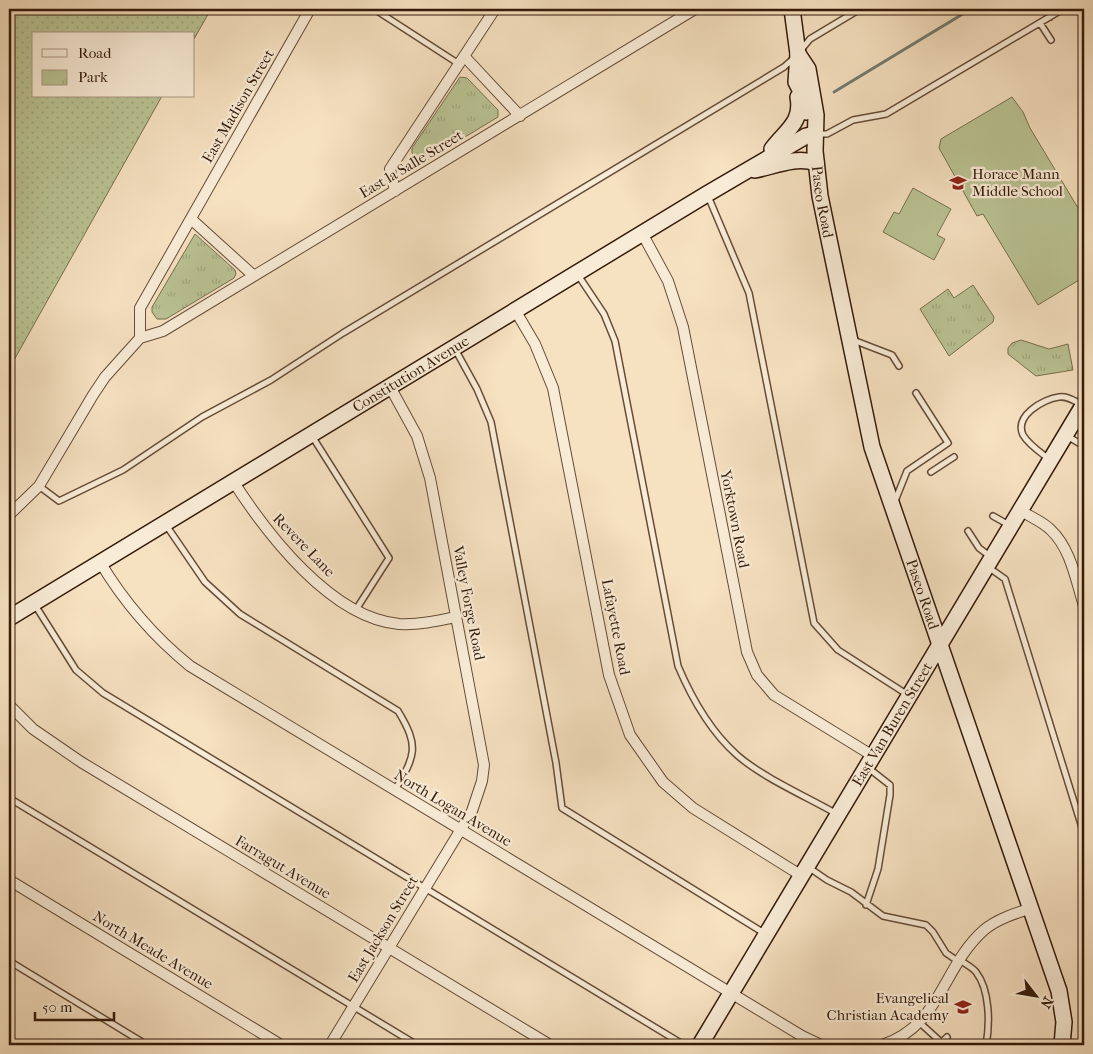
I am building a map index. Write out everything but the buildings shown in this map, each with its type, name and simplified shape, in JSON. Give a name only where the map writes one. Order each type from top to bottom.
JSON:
[{"type":"street","name":"East Madison Street","points":[[140,338],[140,308],[310,9]]},
{"type":"street","points":[[395,191],[390,169],[495,9]]},
{"type":"street","name":"East la Salle Street","points":[[140,338],[163,331],[695,9]]},
{"type":"street","name":"Paseo Road","points":[[792,9],[798,54],[796,82],[804,99],[807,118],[814,134]]},
{"type":"street","name":"Paseo Road","points":[[798,54],[808,69],[816,115],[814,134],[820,196],[872,447],[942,643],[1059,991],[1064,1022],[1062,1045]]},
{"type":"street","points":[[462,60],[520,116]]},
{"type":"street","points":[[766,159],[777,142],[792,129],[796,119],[799,101],[796,82]]},
{"type":"street","name":"Constitution Avenue","points":[[9,618],[389,385],[745,171],[806,136],[814,134]]},
{"type":"street","points":[[745,171],[789,161],[807,160],[816,163]]},
{"type":"street","points":[[191,219],[254,276]]},
{"type":"street","name":"Yorktown Road","points":[[642,233],[668,281],[683,327],[736,608],[750,664],[765,686],[774,695],[870,762]]},
{"type":"street","name":"Lafayette Road","points":[[515,310],[535,344],[554,388],[609,674],[630,735],[663,782],[693,808],[805,871]]},
{"type":"street","points":[[9,516],[38,486],[97,389],[140,338]]},
{"type":"street","name":"Valley Forge Road","points":[[389,385],[408,416],[424,457],[484,765],[478,798],[460,829]]},
{"type":"street","name":"East Van Buren Street","points":[[700,1045],[1084,405]]},
{"type":"street","name":"Revere Lane","points":[[233,481],[264,526],[289,555],[330,592],[370,616],[398,624],[432,622],[456,617]]},
{"type":"street","points":[[1021,510],[1051,530],[1060,540],[1071,563],[1084,606]]},
{"type":"street","name":"North Logan Avenue","points":[[100,562],[139,618],[190,666],[731,994],[802,1036],[821,1045]]},
{"type":"street","name":"Farragut Avenue","points":[[9,706],[33,729],[81,762],[550,1045]]},
{"type":"street","name":"East Jackson Street","points":[[330,1045],[460,829]]},
{"type":"street","name":"North Meade Avenue","points":[[9,880],[281,1045]]},
{"type":"street","points":[[882,1045],[904,1036],[920,1023],[959,961],[989,926],[1032,908]]},
{"type":"lane","points":[[374,9],[462,60]]},
{"type":"lane","points":[[38,486],[59,501],[123,470],[202,417],[271,380],[343,332],[784,67],[810,39],[860,9]]},
{"type":"lane","points":[[1050,17],[1052,9]]},
{"type":"lane","points":[[814,134],[828,134],[853,120],[886,114],[1063,9]]},
{"type":"lane","points":[[1040,23],[1050,40]]},
{"type":"lane","points":[[707,194],[749,293],[814,624],[838,650],[910,696]]},
{"type":"lane","points":[[577,272],[604,314],[615,341],[678,666],[684,679],[708,724],[737,755],[838,815]]},
{"type":"lane","points":[[850,339],[892,355],[899,366]]},
{"type":"lane","points":[[453,347],[477,389],[491,422],[551,734],[562,808],[767,934]]},
{"type":"lane","points":[[892,506],[907,471],[948,443],[916,393]]},
{"type":"lane","points":[[1051,461],[1031,445],[1024,435],[1022,429],[1023,418],[1034,408],[1058,397],[1068,398],[1084,405]]},
{"type":"lane","points":[[311,433],[389,558],[357,608]]},
{"type":"lane","points":[[1066,435],[1084,446]]},
{"type":"lane","points":[[931,472],[954,456]]},
{"type":"lane","points":[[993,516],[1011,527]]},
{"type":"lane","points":[[165,522],[205,582],[240,614],[398,711],[409,729],[413,761],[395,790]]},
{"type":"lane","points":[[968,532],[990,563],[1005,579],[1084,834]]},
{"type":"lane","points":[[34,602],[65,654],[90,684],[120,705],[684,1045]]},
{"type":"lane","points":[[866,904],[878,869],[890,795],[890,785],[870,762]]},
{"type":"lane","points":[[9,798],[417,1045]]},
{"type":"lane","points":[[805,871],[866,904],[883,916],[926,926],[933,932],[946,953],[975,971],[984,992],[988,1027],[986,1045]]},
{"type":"lane","points":[[9,961],[148,1045]]},
{"type":"lane","points":[[920,1023],[940,1044],[947,1037]]},
{"type":"green space","points":[[9,9],[211,9],[195,37],[195,32],[32,32],[32,98],[161,98],[9,369]]},
{"type":"green space","points":[[460,77],[467,78],[498,110],[498,117],[427,160],[418,160],[412,153],[412,148]]},
{"type":"green space","points":[[1012,97],[1023,112],[1030,128],[1084,218],[1084,277],[1038,305],[983,214],[977,216],[939,148],[941,139]]},
{"type":"green space","points":[[913,188],[951,209],[937,235],[945,239],[934,260],[883,232],[894,212],[899,214]]},
{"type":"green space","points":[[195,234],[235,270],[236,274],[234,278],[166,319],[157,319],[152,312],[152,307]]},
{"type":"green space","points":[[973,285],[994,317],[993,322],[949,356],[920,309],[948,289],[954,298]]},
{"type":"green space","points":[[1021,340],[1049,349],[1068,344],[1073,370],[1036,376],[1008,354],[1008,348],[1012,343]]},
{"type":"waterway","points":[[834,92],[971,9]]},
{"type":"place","name":"Horace Mann Middle School","points":[[958,183]]},
{"type":"place","name":"Evangelical Christian Academy","points":[[963,1007]]}]
